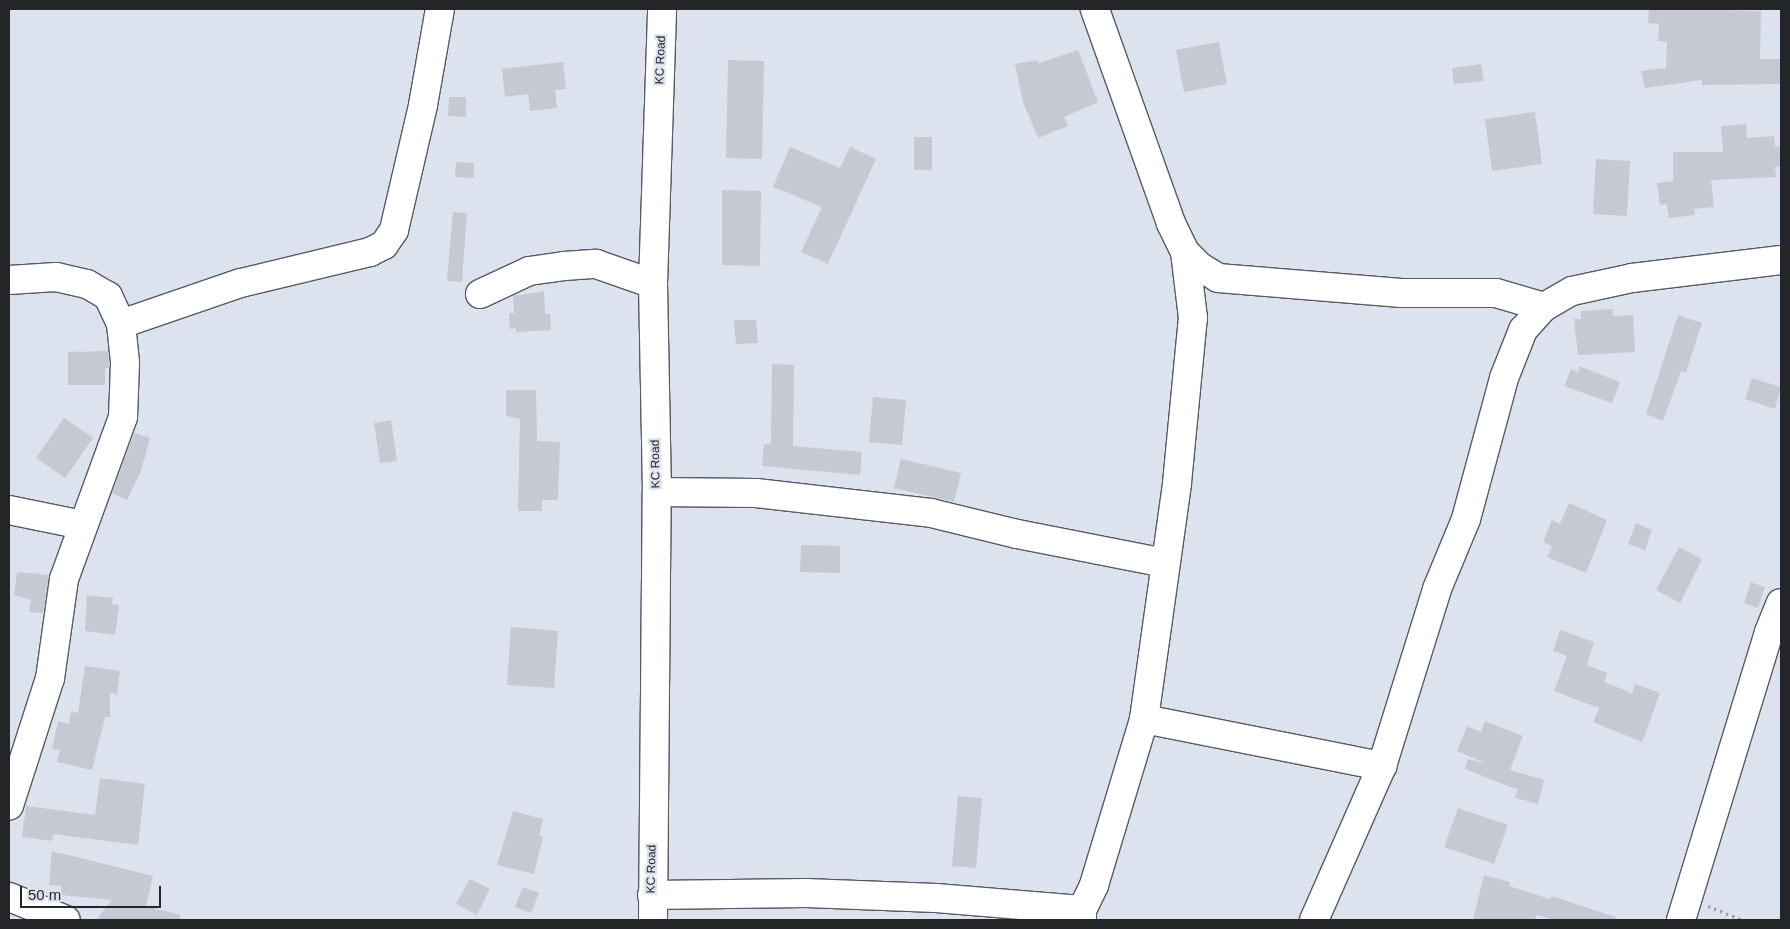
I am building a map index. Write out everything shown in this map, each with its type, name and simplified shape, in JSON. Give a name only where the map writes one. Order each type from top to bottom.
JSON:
[{"type":"street","points":[[121,324],[241,283],[370,252],[384,245],[394,230],[417,134],[440,9]]},
{"type":"street","name":"KC Road","points":[[652,907],[657,492],[653,284],[662,9]]},
{"type":"street","points":[[652,907],[834,894],[936,898],[1082,915],[1094,886],[1144,720],[1177,483],[1193,318],[1185,252],[1171,223],[1094,9]]},
{"type":"street","points":[[1185,252],[1199,266],[1218,278],[1401,293],[1496,293],[1544,307]]},
{"type":"street","points":[[1314,920],[1382,766],[1437,589],[1466,519],[1504,378],[1523,330],[1544,307],[1572,291],[1632,278],[1781,260]]},
{"type":"street","points":[[480,294],[529,271],[596,264],[653,284]]},
{"type":"street","points":[[9,280],[56,276],[87,284],[108,296],[121,324],[125,364],[123,417],[64,578],[50,678],[10,799]]},
{"type":"street","points":[[657,492],[756,493],[931,513],[1017,534],[1165,563]]},
{"type":"street","points":[[9,510],[82,525]]},
{"type":"street","points":[[1685,909],[1769,632],[1781,603]]},
{"type":"street","points":[[1144,720],[1382,766]]},
{"type":"street","points":[[9,897],[66,920]]},
{"type":"path","points":[[1685,909],[1742,920]]},
{"type":"building","points":[[1649,9],[1761,11],[1760,59],[1780,59],[1780,84],[1702,85],[1702,80],[1645,88],[1641,71],[1666,68],[1667,42],[1658,41],[1659,24],[1648,23]]},
{"type":"building","points":[[1219,42],[1227,84],[1184,92],[1176,50]]},
{"type":"building","points":[[1078,50],[1098,102],[1064,117],[1068,126],[1038,138],[1023,102],[1015,64],[1038,60],[1039,63]]},
{"type":"building","points":[[728,60],[764,61],[762,159],[726,158]]},
{"type":"building","points":[[563,62],[566,89],[555,90],[557,108],[530,111],[528,94],[505,97],[502,69]]},
{"type":"building","points":[[1481,64],[1484,81],[1454,84],[1452,68]]},
{"type":"building","points":[[449,97],[466,97],[466,117],[448,116]]},
{"type":"building","points":[[1535,112],[1542,164],[1492,171],[1485,119]]},
{"type":"building","points":[[1746,124],[1747,138],[1774,136],[1775,147],[1781,146],[1781,166],[1775,167],[1776,177],[1711,180],[1714,207],[1694,209],[1695,215],[1669,218],[1667,204],[1660,205],[1657,183],[1673,181],[1673,152],[1723,152],[1721,126]]},
{"type":"building","points":[[914,137],[932,137],[932,170],[914,170]]},
{"type":"building","points":[[790,147],[840,168],[850,147],[876,159],[828,264],[801,252],[822,207],[773,187]]},
{"type":"building","points":[[1596,159],[1630,161],[1627,216],[1593,214]]},
{"type":"building","points":[[456,162],[474,163],[474,178],[455,177]]},
{"type":"building","points":[[722,190],[761,191],[760,266],[722,265]]},
{"type":"building","points":[[453,212],[467,213],[462,282],[447,281]]},
{"type":"building","points":[[544,291],[545,314],[550,314],[551,330],[516,332],[516,328],[510,329],[509,313],[514,313],[513,296]]},
{"type":"building","points":[[1613,309],[1613,316],[1633,315],[1635,352],[1578,355],[1574,319],[1581,319],[1581,311]]},
{"type":"building","points":[[1678,315],[1702,323],[1686,372],[1681,371],[1663,421],[1646,414]]},
{"type":"building","points":[[734,320],[756,320],[758,343],[736,344]]},
{"type":"building","points":[[108,351],[109,368],[105,368],[105,385],[68,385],[68,352]]},
{"type":"building","points":[[772,364],[794,365],[793,446],[862,452],[860,475],[762,466],[764,444],[771,444]]},
{"type":"building","points":[[1579,366],[1620,382],[1612,403],[1564,386],[1571,369],[1579,372]]},
{"type":"building","points":[[1752,378],[1781,387],[1775,409],[1745,399]]},
{"type":"building","points":[[506,390],[536,390],[537,441],[560,442],[558,500],[542,500],[542,511],[518,511],[520,419],[506,416]]},
{"type":"building","points":[[873,397],[906,400],[902,445],[869,442]]},
{"type":"building","points":[[64,418],[93,438],[65,478],[36,458]]},
{"type":"building","points":[[391,420],[397,461],[380,463],[374,423]]},
{"type":"building","points":[[134,433],[150,438],[141,471],[127,500],[112,493]]},
{"type":"building","points":[[901,459],[961,473],[954,502],[894,488]]},
{"type":"building","points":[[1569,503],[1607,520],[1586,573],[1547,557],[1552,546],[1543,542],[1552,520],[1560,524]]},
{"type":"building","points":[[1636,523],[1652,530],[1645,550],[1628,544]]},
{"type":"building","points":[[801,545],[840,546],[840,573],[800,572]]},
{"type":"building","points":[[1679,547],[1702,559],[1680,603],[1656,590]]},
{"type":"building","points":[[17,572],[49,575],[43,613],[29,612],[31,600],[14,595]]},
{"type":"building","points":[[1751,582],[1765,587],[1758,608],[1744,603]]},
{"type":"building","points":[[87,595],[113,598],[112,604],[119,605],[115,635],[85,631]]},
{"type":"building","points":[[511,627],[558,631],[554,688],[507,685]]},
{"type":"building","points":[[1560,630],[1594,642],[1587,665],[1607,673],[1604,682],[1632,693],[1635,684],[1660,693],[1642,742],[1593,722],[1599,708],[1554,691],[1567,656],[1553,651]]},
{"type":"building","points":[[85,666],[120,671],[117,694],[110,693],[110,717],[105,717],[92,770],[57,762],[60,750],[52,749],[58,721],[69,724],[71,711],[78,713]]},
{"type":"building","points":[[1485,721],[1523,736],[1510,770],[1544,780],[1538,804],[1515,798],[1518,790],[1465,769],[1468,759],[1487,764],[1457,751],[1467,726],[1481,732]]},
{"type":"building","points":[[100,778],[145,784],[138,845],[53,834],[52,841],[22,837],[26,806],[95,815]]},
{"type":"building","points":[[958,796],[982,798],[976,868],[952,866]]},
{"type":"building","points":[[1458,808],[1508,825],[1494,864],[1444,847]]},
{"type":"building","points":[[513,811],[543,819],[539,836],[543,837],[534,874],[497,865]]},
{"type":"building","points":[[52,851],[153,876],[146,906],[180,915],[180,920],[96,920],[112,900],[61,895],[61,886],[49,885]]},
{"type":"building","points":[[1484,875],[1510,882],[1509,886],[1550,899],[1551,896],[1616,917],[1615,920],[1554,920],[1537,915],[1535,920],[1473,920]]},
{"type":"building","points":[[470,879],[490,889],[477,915],[456,904]]},
{"type":"building","points":[[523,887],[539,893],[531,913],[515,907]]}]
